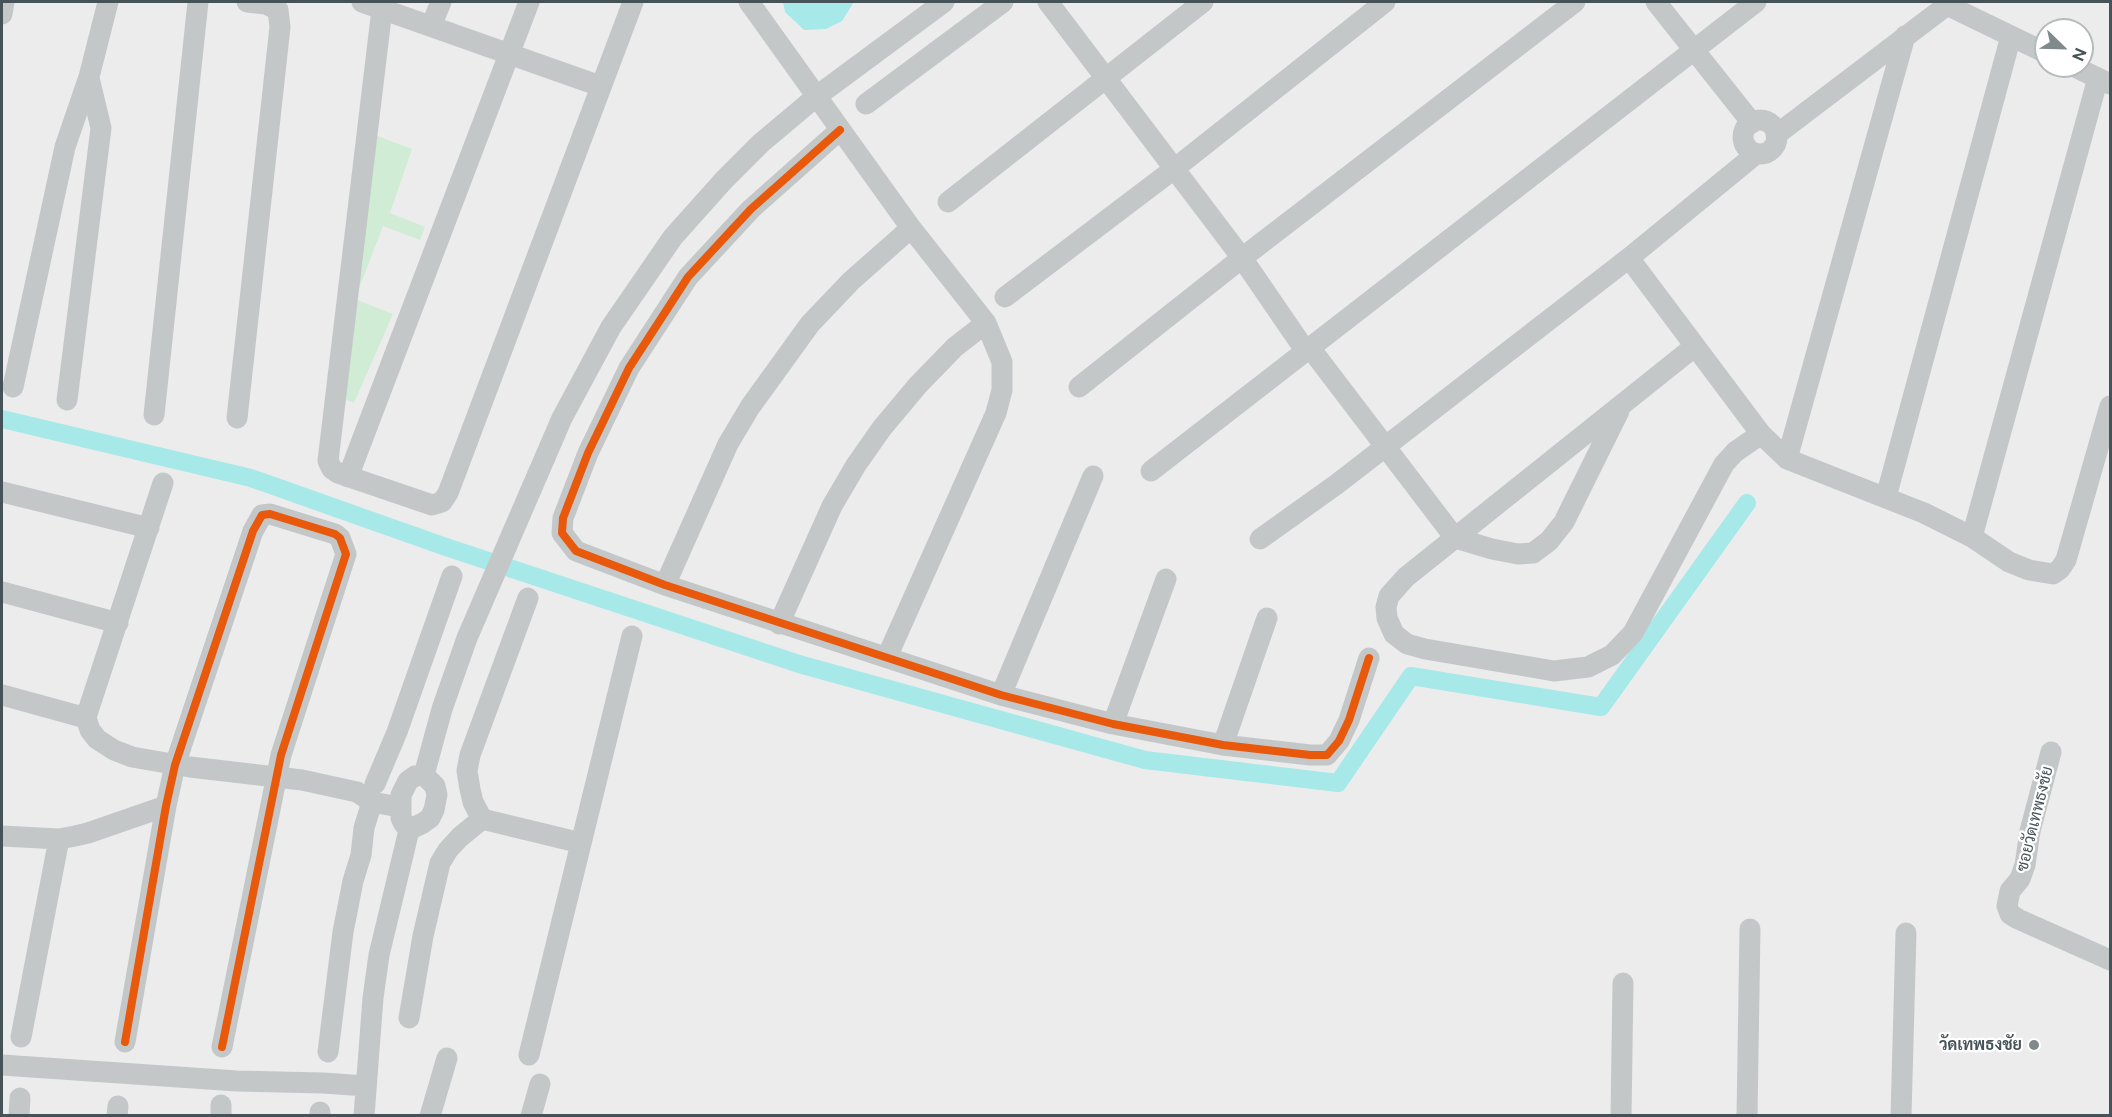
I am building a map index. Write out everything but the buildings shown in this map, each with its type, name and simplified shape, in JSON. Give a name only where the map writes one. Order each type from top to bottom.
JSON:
[{"type":"street","points":[[2,14],[4,2]]},
{"type":"street","points":[[13,387],[65,147],[89,77],[108,2]]},
{"type":"street","points":[[154,415],[198,2]]},
{"type":"street","points":[[237,418],[280,27],[279,10],[266,4],[247,2]]},
{"type":"street","points":[[362,2],[600,86]]},
{"type":"street","points":[[431,26],[441,2]]},
{"type":"street","points":[[348,477],[529,2]]},
{"type":"street","points":[[382,9],[328,455],[332,469],[348,477],[424,504],[437,505],[445,499],[633,2]]},
{"type":"street","points":[[749,2],[911,228],[986,323],[1002,362],[1002,390],[996,413],[887,657]]},
{"type":"street","points":[[424,776],[442,709],[467,639],[562,418],[611,327],[673,237],[760,143],[817,96],[944,2]]},
{"type":"street","points":[[866,104],[1003,2]]},
{"type":"street","points":[[1048,2],[1242,258],[1305,350],[1314,353],[1455,538],[1518,554],[1533,553],[1549,541],[1564,522],[1622,405]]},
{"type":"street","points":[[948,202],[1203,2]]},
{"type":"street","points":[[1005,297],[1174,169],[1385,2]]},
{"type":"street","points":[[1079,387],[1242,258],[1575,2]]},
{"type":"street","points":[[1656,2],[1752,123]]},
{"type":"street","points":[[1151,471],[1756,2]]},
{"type":"street","points":[[1776,135],[1942,7],[1949,6],[2034,47]]},
{"type":"street","points":[[1787,459],[1905,36]]},
{"type":"street","points":[[1886,497],[2011,36]]},
{"type":"street","points":[[67,400],[100,128],[89,77]]},
{"type":"street","points":[[1972,537],[2104,81]]},
{"type":"street","points":[[1759,120],[1767,122],[1776,135],[1771,150],[1764,154],[1755,154],[1744,144],[1743,136],[1746,128],[1752,123],[1759,120]]},
{"type":"street","points":[[840,130],[751,208],[688,277],[629,368],[588,453],[563,518],[562,533],[576,550],[665,585],[779,624],[1001,695],[1113,724],[1223,745],[1327,755],[1339,741],[1349,720],[1369,658]]},
{"type":"street","points":[[1260,539],[1337,484],[1629,258],[1755,154]]},
{"type":"street","points":[[665,585],[728,444],[750,407],[810,324],[851,281],[911,228]]},
{"type":"street","points":[[1629,258],[1657,292],[1695,347],[1761,434],[1787,459],[1886,497],[1972,537],[2008,561],[2029,570],[2053,574],[2066,561],[2110,406]]},
{"type":"street","points":[[779,624],[832,506],[862,456],[918,385],[955,347],[986,323]]},
{"type":"street","points":[[1695,347],[1406,577],[1389,596],[1386,607],[1387,618],[1394,634],[1407,644],[1425,649],[1554,671],[1588,667],[1612,656],[1633,633],[1724,464],[1735,452],[1761,434]]},
{"type":"street","points":[[1001,695],[1093,476]]},
{"type":"street","points":[[163,483],[86,718],[97,740],[132,757],[175,765],[277,776],[401,799]]},
{"type":"street","points":[[2,492],[149,528]]},
{"type":"street","points":[[125,1042],[175,765],[253,531],[262,516],[270,514],[335,534],[340,538],[346,554],[281,755],[222,1047]]},
{"type":"street","points":[[328,1052],[343,932],[361,855],[368,793],[397,732],[452,576]]},
{"type":"street","points":[[1113,724],[1166,579]]},
{"type":"street","points":[[2,592],[118,623]]},
{"type":"street","points":[[409,1018],[423,936],[440,863],[474,818],[467,771],[470,755],[528,598]]},
{"type":"street","points":[[1223,745],[1268,618]]},
{"type":"street","points":[[529,1055],[632,636]]},
{"type":"street","points":[[2,695],[86,718]]},
{"type":"street","name":"ซอยวัดเทพธงชัย","points":[[2051,753],[2030,831],[2025,865],[2020,879],[2010,891],[2007,906],[2010,914],[2018,919],[2110,960]]},
{"type":"street","points":[[430,818],[437,795],[435,786],[424,776],[416,776],[408,781],[401,799],[401,818],[404,824],[415,827],[430,818],[474,818],[581,843]]},
{"type":"street","points":[[437,795],[474,818]]},
{"type":"street","points":[[2,836],[59,839],[88,833],[166,806]]},
{"type":"street","points":[[364,1116],[373,998],[379,955],[410,826]]},
{"type":"street","points":[[21,1037],[59,839]]},
{"type":"street","points":[[1747,1116],[1750,929]]},
{"type":"street","points":[[1901,1116],[1906,933]]},
{"type":"street","points":[[1621,1116],[1623,983]]},
{"type":"street","points":[[430,1116],[447,1058]]},
{"type":"street","points":[[2,1065],[237,1081],[366,1086]]},
{"type":"street","points":[[531,1116],[540,1084]]},
{"type":"green space","points":[[375,135],[412,149],[390,213],[425,227],[420,240],[383,226],[355,299],[393,314],[354,403],[342,398]]},
{"type":"water","points":[[783,2],[854,2],[842,21],[826,29],[804,30],[785,12]]},
{"type":"waterway","points":[[2,419],[251,478],[443,546],[799,664],[1145,760],[1338,783],[1411,676],[1601,707],[1747,503]]},
{"type":"cycle path","points":[[840,130],[751,209],[688,277],[629,368],[588,453],[563,518],[562,533],[576,551],[665,585],[1001,695],[1113,724],[1223,745],[1327,755],[1339,741],[1349,720],[1369,658]]},
{"type":"cycle path","points":[[125,1042],[175,765],[253,531],[262,515],[270,514],[335,534],[340,538],[346,554],[281,755],[222,1047]]},
{"type":"place","name":"วัดเทพธงชัย","points":[[2034,1045]]}]
